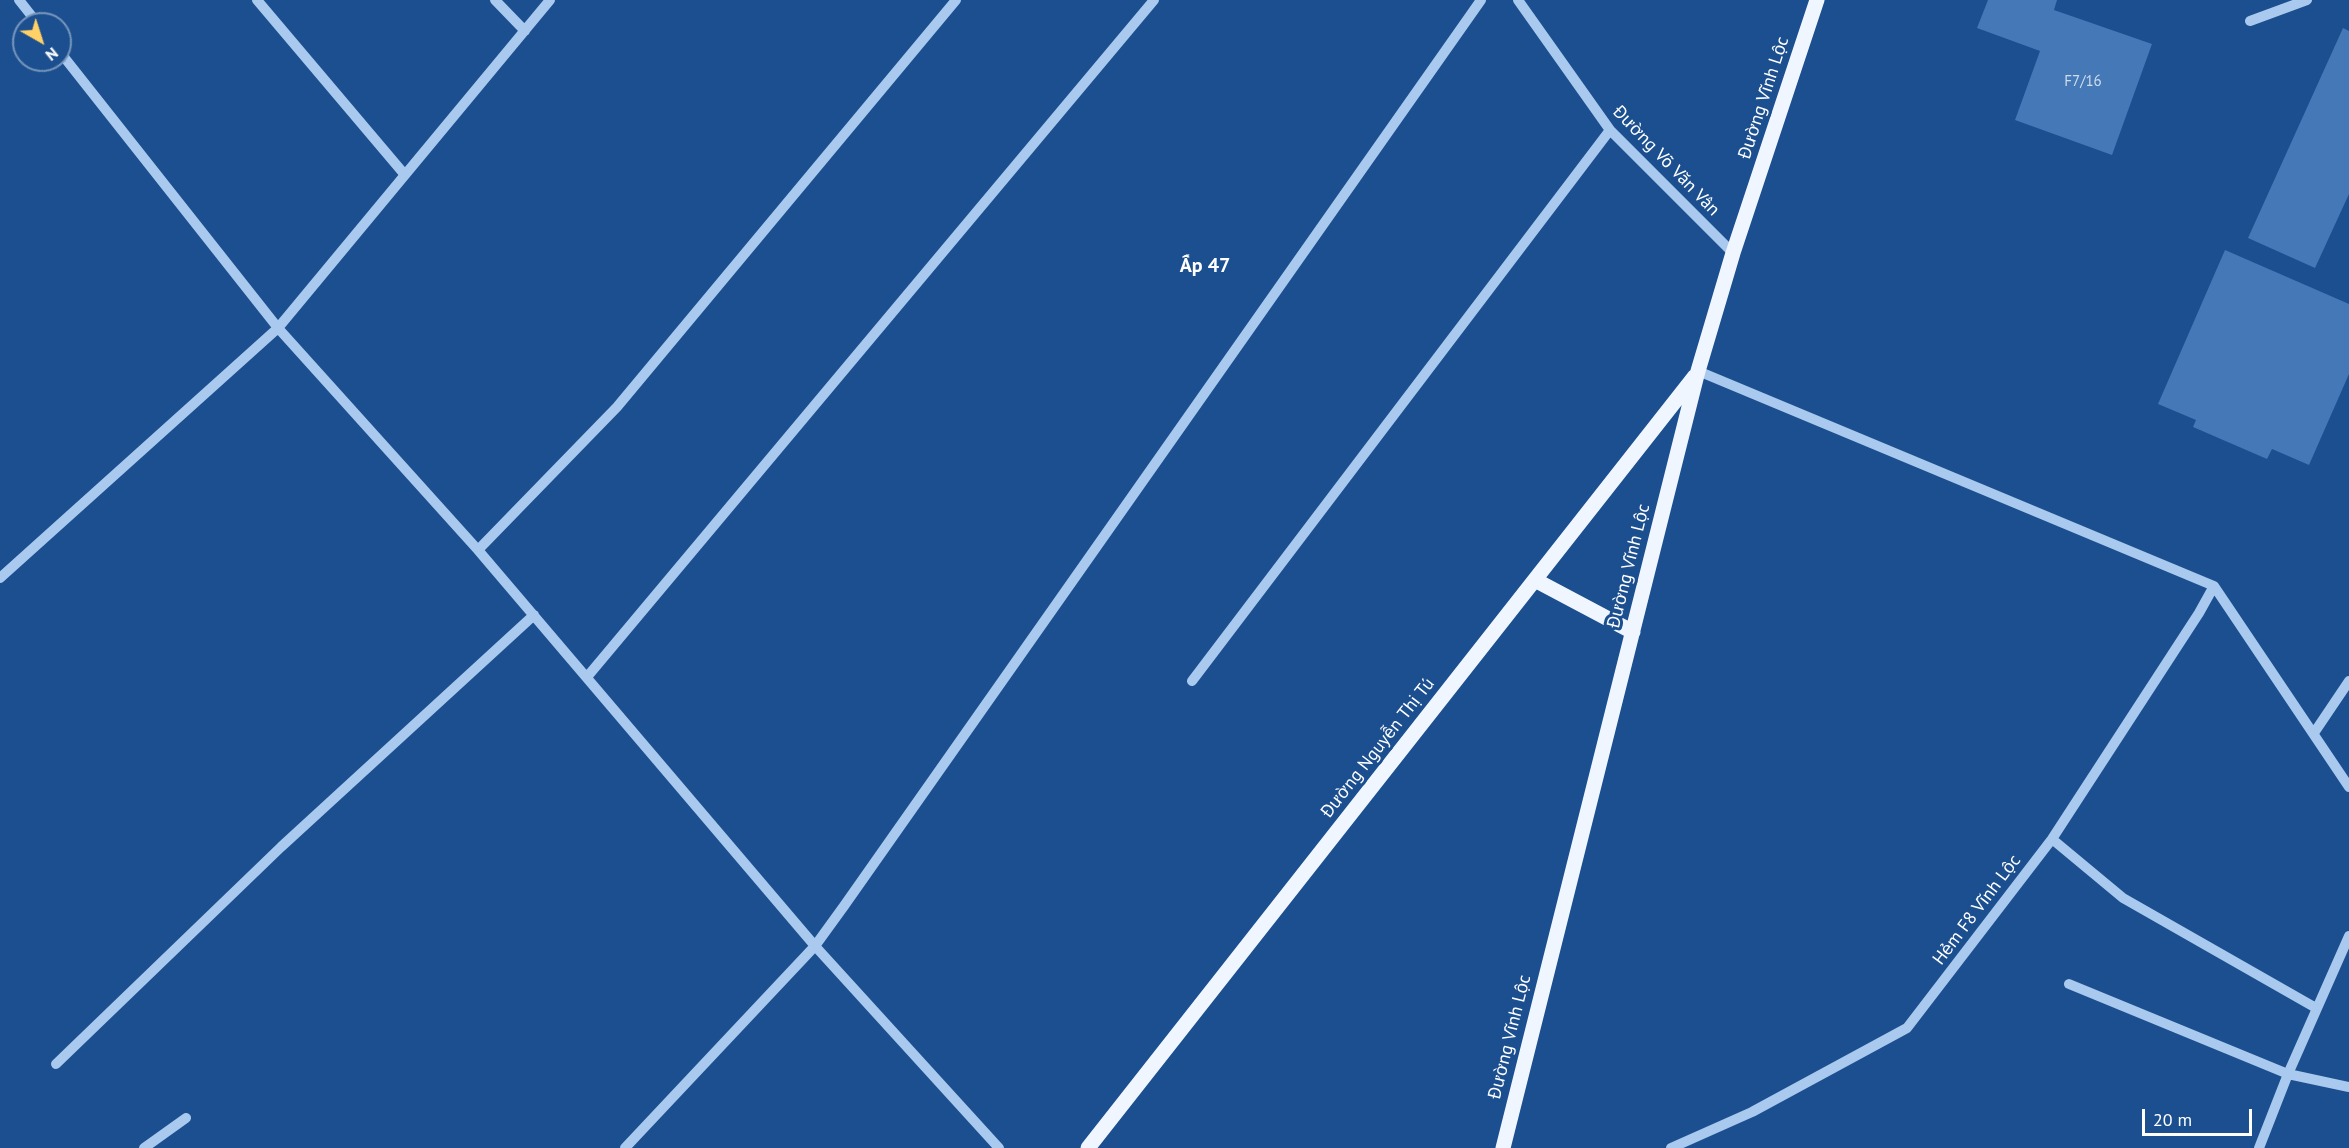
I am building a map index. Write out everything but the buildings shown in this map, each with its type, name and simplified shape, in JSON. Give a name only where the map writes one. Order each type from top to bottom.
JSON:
[{"type":"main road","name":"Đường Vĩnh Lộc","points":[[1503,1148],[1698,371],[1733,253],[1817,0]]},
{"type":"main road","name":"Đường Nguyễn Thị Tú","points":[[1088,1148],[1698,371]]},
{"type":"main road","points":[[1534,580],[1632,632]]},
{"type":"street","points":[[19,0],[28,12]]},
{"type":"street","points":[[257,0],[405,175]]},
{"type":"street","points":[[495,0],[525,31]]},
{"type":"street","points":[[0,578],[278,328],[550,0]]},
{"type":"street","points":[[478,549],[617,407],[956,0]]},
{"type":"street","points":[[587,677],[1154,0]]},
{"type":"street","points":[[625,1148],[815,946],[1481,0]]},
{"type":"street","name":"Đường Võ Văn Vân","points":[[1518,0],[1610,130],[1733,253]]},
{"type":"street","points":[[2250,21],[2307,0]]},
{"type":"street","points":[[72,67],[278,328],[478,549],[815,946],[999,1148]]},
{"type":"street","points":[[1192,681],[1610,130]]},
{"type":"street","points":[[1698,371],[2214,586],[2349,787]]},
{"type":"street","name":"Hẻm F8 Vĩnh Lộc","points":[[1671,1148],[1752,1112],[1907,1028],[2052,839],[2199,613],[2214,586]]},
{"type":"street","points":[[56,1064],[281,847],[534,615]]},
{"type":"street","points":[[2314,733],[2349,681]]},
{"type":"street","points":[[2052,839],[2123,898],[2316,1008]]},
{"type":"street","points":[[2259,1148],[2316,1008],[2349,936]]},
{"type":"street","points":[[2069,984],[2288,1074],[2349,1087]]},
{"type":"street","points":[[144,1148],[186,1118]]},
{"type":"district","name":"Ấp 47","points":[[1205,266]]}]
